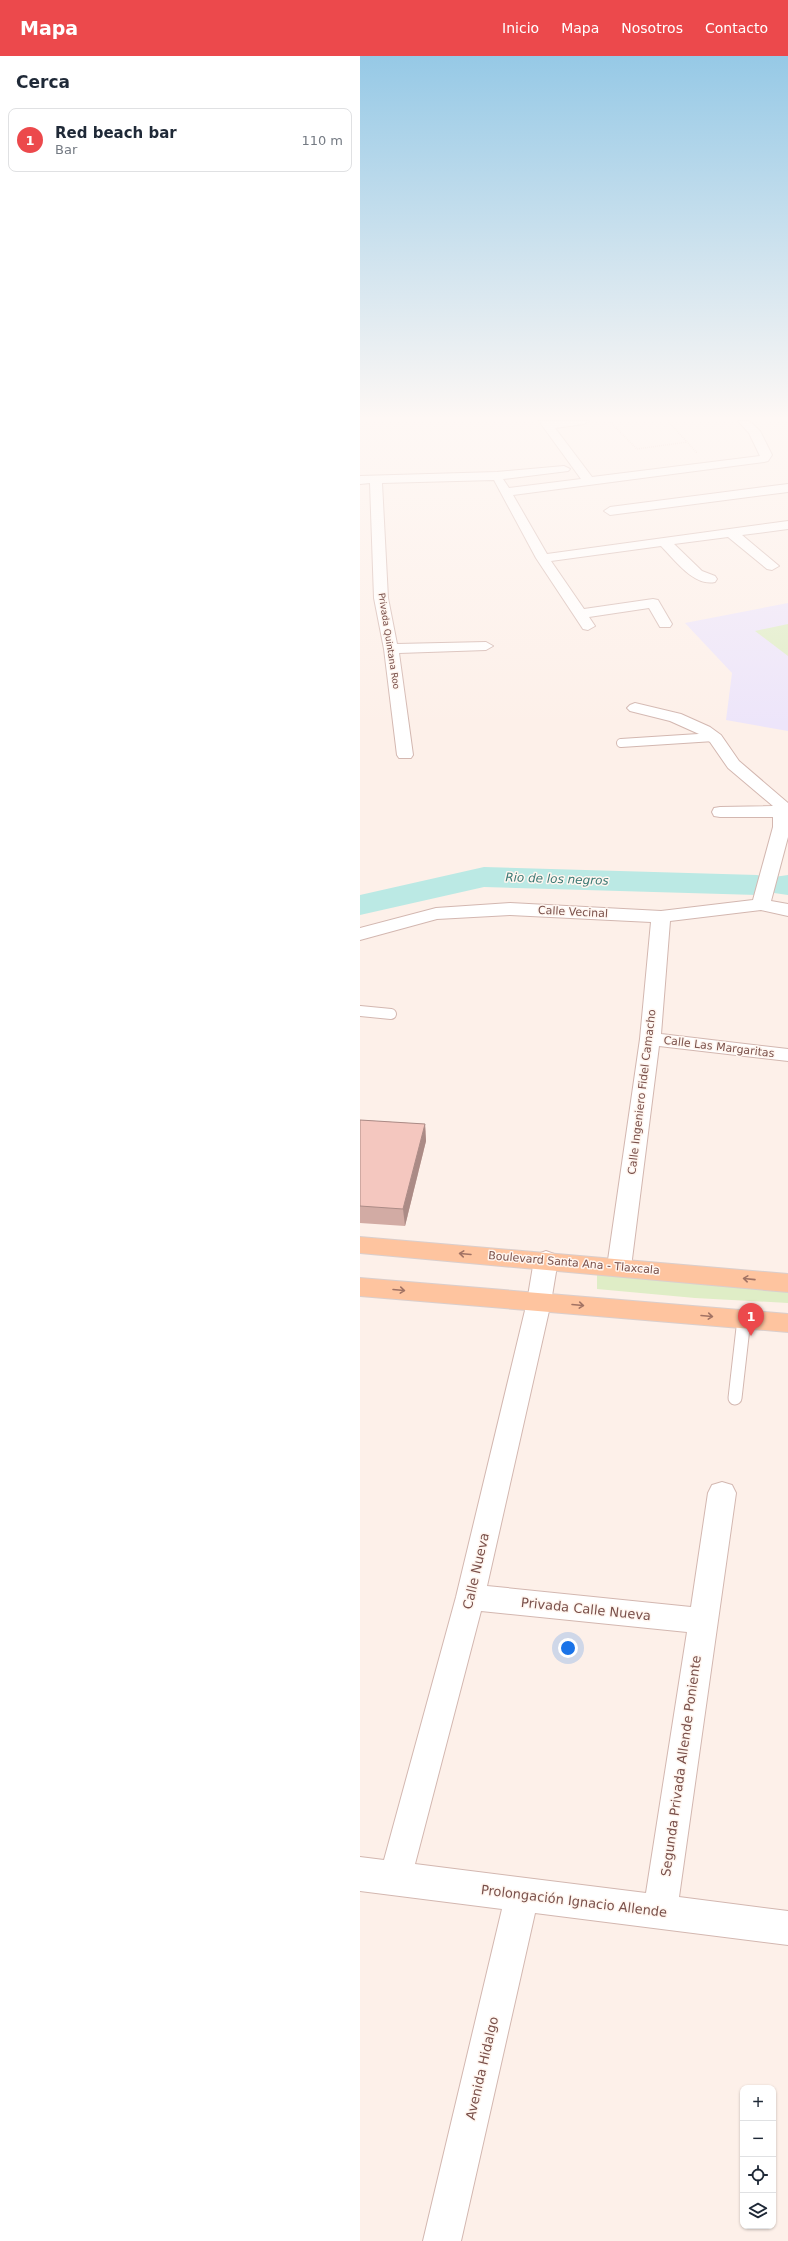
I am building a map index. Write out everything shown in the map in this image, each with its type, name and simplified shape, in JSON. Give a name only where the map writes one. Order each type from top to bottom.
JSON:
[{"type":"main road","name":"Boulevard Santa Ana - Tlaxcala","points":[[360,1245],[546,1260],[788,1283]]},
{"type":"main road","points":[[360,1287],[788,1323]]},
{"type":"street","name":"Privada Quintana Roo","points":[[378,523],[381,598],[391,649],[405,754]]},
{"type":"street","points":[[523,523],[543,558],[585,620],[653,602],[665,624]]},
{"type":"street","points":[[543,558],[788,525]]},
{"type":"street","points":[[730,532],[772,566]]},
{"type":"street","points":[[664,542],[697,574],[710,578]]},
{"type":"street","points":[[391,649],[486,646]]},
{"type":"street","points":[[635,708],[653,711],[681,720],[714,737],[728,759],[768,792],[781,805],[782,827],[761,905]]},
{"type":"street","points":[[720,812],[781,812]]},
{"type":"street","name":"Calle Vecinal","points":[[360,934],[436,914],[510,909],[662,917],[761,905],[788,910]]},
{"type":"street","name":"Calle Ingeniero Fidel Camacho","points":[[619,1267],[650,1039],[662,917]]},
{"type":"street","name":"Calle Las Margaritas","points":[[650,1039],[788,1055]]},
{"type":"street","name":"Calle Nueva","points":[[395,1879],[470,1597],[539,1302],[546,1260]]},
{"type":"street","name":"Segunda Privada Allende Poniente","points":[[660,1912],[722,1493]]},
{"type":"street","name":"Privada Calle Nueva","points":[[470,1597],[703,1621]]},
{"type":"street","name":"Prolongación Ignacio Allende","points":[[360,1874],[788,1928]]},
{"type":"street","name":"Avenida Hidalgo","points":[[442,2241],[522,1895]]},
{"type":"lane","points":[[622,743],[714,737]]},
{"type":"lane","points":[[360,1011],[391,1014]]},
{"type":"lane","points":[[735,1398],[744,1319]]},
{"type":"shaded area","points":[[788,603],[788,731],[726,720],[732,673],[685,623]]},
{"type":"green space","points":[[788,624],[788,656],[755,631]]},
{"type":"green space","points":[[597,1275],[788,1291],[788,1303],[695,1298],[597,1289]]},
{"type":"building","points":[[360,1120],[425,1124],[403,1209],[360,1206]]},
{"type":"waterway","name":"Rio de los negros","points":[[360,905],[484,877],[757,885]]},
{"type":"waterway","name":"Rio de los negros","points":[[777,885],[788,885]]},
{"type":"place","name":"Red beach bar","points":[[751,1336]]}]
